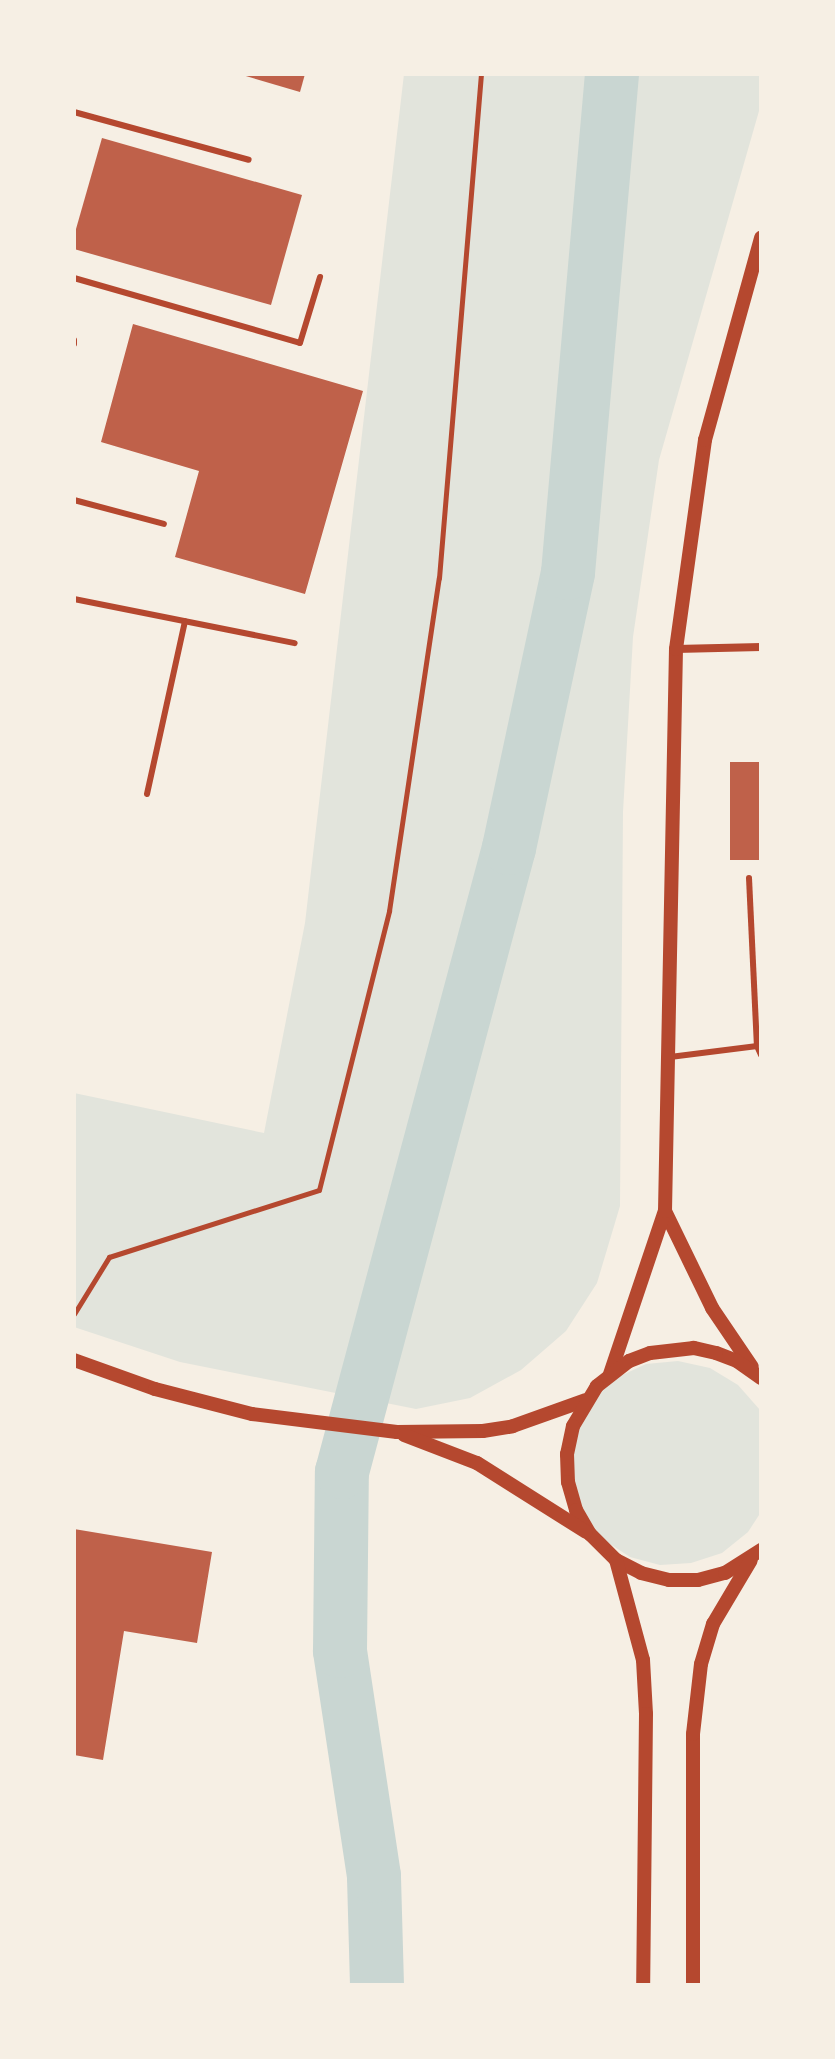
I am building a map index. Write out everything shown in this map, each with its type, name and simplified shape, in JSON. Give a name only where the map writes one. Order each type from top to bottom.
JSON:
[{"type":"street","points":[[610,1374],[665,1211],[676,649],[705,440],[756,270],[761,238]]},
{"type":"street","points":[[676,649],[761,647]]},
{"type":"street","points":[[665,1211],[712,1308],[758,1375]]},
{"type":"street","points":[[590,1534],[576,1510],[568,1482],[570,1440],[586,1400],[610,1374],[650,1353],[694,1348],[737,1361],[758,1375]]},
{"type":"street","points":[[74,1360],[155,1389],[225,1407],[397,1432],[483,1431],[513,1426],[586,1400]]},
{"type":"street","points":[[397,1432],[477,1463],[590,1534],[616,1560],[641,1573],[669,1580],[698,1580],[725,1573],[756,1555]]},
{"type":"street","points":[[693,1985],[693,1734],[701,1664],[713,1624],[756,1555]]},
{"type":"street","points":[[616,1560],[643,1660],[645,1687],[643,1985]]},
{"type":"lane","points":[[74,112],[249,160]]},
{"type":"lane","points":[[74,278],[300,343],[320,277]]},
{"type":"lane","points":[[74,500],[164,524]]},
{"type":"lane","points":[[74,599],[295,643]]},
{"type":"lane","points":[[147,794],[185,621]]},
{"type":"lane","points":[[749,878],[757,1046],[761,1055]]},
{"type":"lane","points":[[666,1057],[757,1046]]},
{"type":"path","points":[[74,1314],[76,1304],[109,1257],[319,1190],[389,911],[434,609],[481,74]]},
{"type":"shaded area","points":[[404,74],[761,74],[761,104],[659,460],[633,637],[623,812],[620,1206],[597,1283],[566,1331],[521,1370],[470,1398],[416,1409],[180,1362],[74,1327],[74,1093],[264,1133],[305,923]]},
{"type":"shaded area","points":[[678,1361],[710,1368],[738,1385],[760,1410],[761,1512],[748,1532],[722,1553],[691,1563],[660,1565],[630,1557],[604,1540],[584,1516],[572,1488],[570,1457],[576,1427],[591,1400],[616,1378],[646,1364]]},
{"type":"building","points":[[239,74],[305,74],[300,92]]},
{"type":"building","points":[[102,138],[302,195],[271,305],[74,249],[74,236]]},
{"type":"building","points":[[133,324],[363,391],[305,594],[175,557],[199,471],[101,442]]},
{"type":"building","points":[[730,762],[761,762],[761,860],[730,860]]},
{"type":"building","points":[[74,1529],[212,1552],[197,1643],[124,1631],[103,1760],[74,1755]]},
{"type":"waterway","points":[[377,1985],[374,1876],[340,1651],[342,1472],[509,848],[568,573],[612,74]]}]
